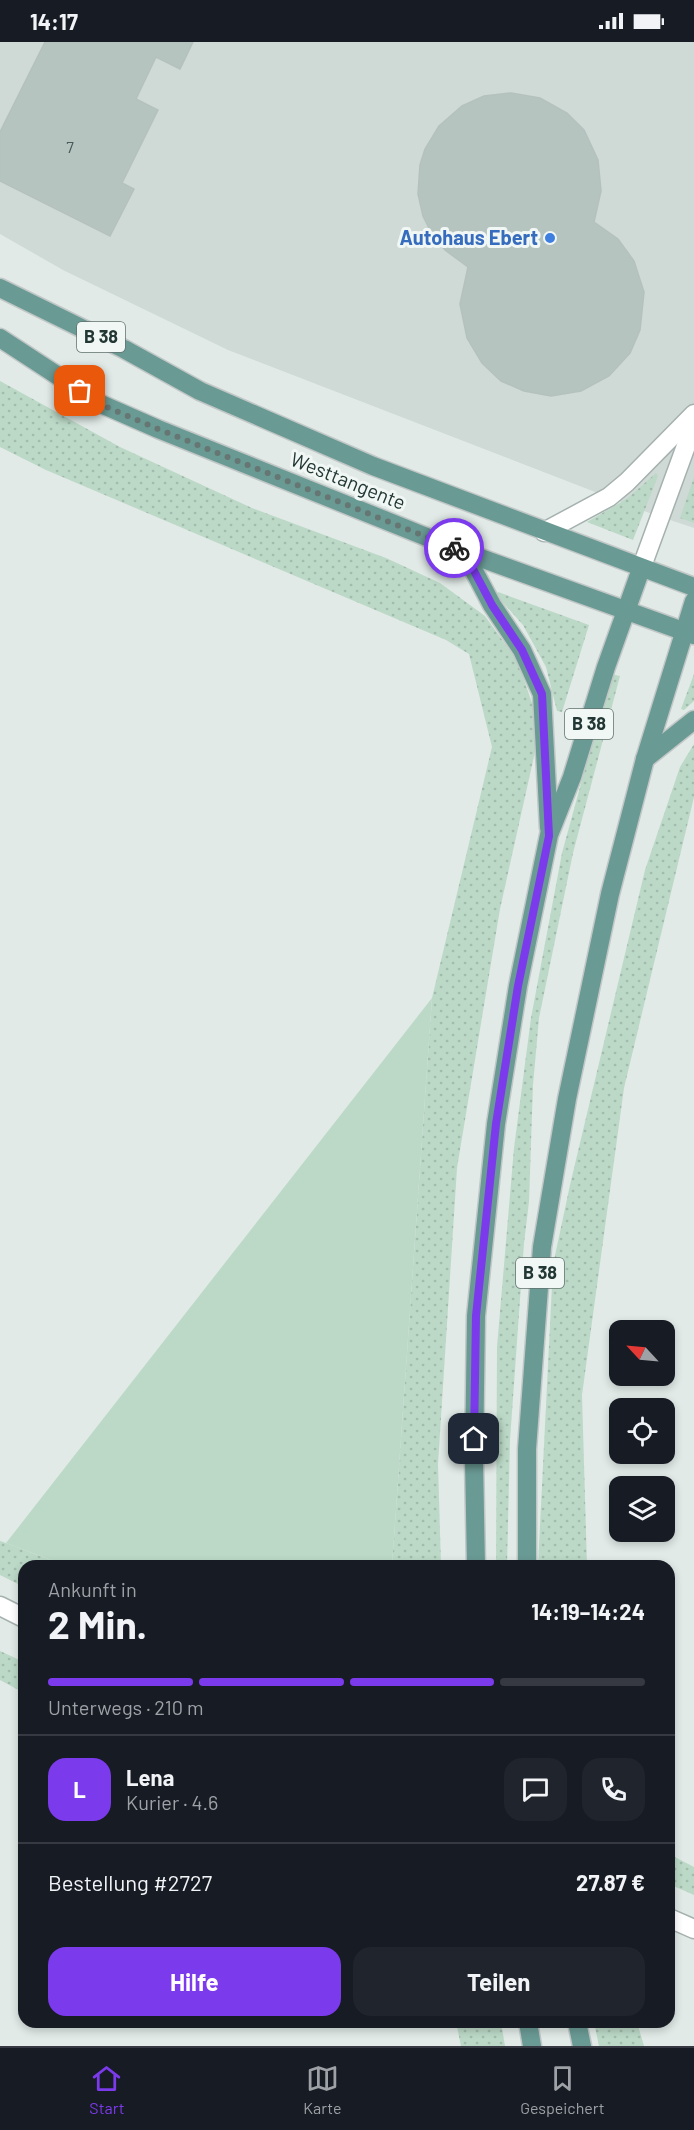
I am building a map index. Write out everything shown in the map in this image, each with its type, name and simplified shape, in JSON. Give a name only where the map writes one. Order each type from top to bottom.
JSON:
[{"type":"main road","name":"Westtangente","points":[[0,288],[124,349],[200,391],[373,466],[694,587]]},
{"type":"main road","name":"Westtangente","points":[[0,338],[100,404],[158,429],[464,552],[690,634]]},
{"type":"main road","name":"B 38","points":[[464,552],[492,605],[522,650],[542,694],[549,836]]},
{"type":"main road","points":[[626,611],[641,568]]},
{"type":"main road","name":"B 38","points":[[527,1560],[527,1449],[542,1247],[571,1076],[610,894],[645,759],[690,634],[694,601]]},
{"type":"main road","name":"B 38","points":[[476,1560],[474,1460],[476,1316],[496,1124],[518,986],[549,836],[572,777],[626,611]]},
{"type":"main road","points":[[645,759],[694,720]]},
{"type":"main road","points":[[529,2028],[532,2046]]},
{"type":"main road","points":[[578,2028],[582,2046]]},
{"type":"street","points":[[544,532],[609,497],[627,482],[694,414]]},
{"type":"street","points":[[641,568],[694,424]]},
{"type":"street","points":[[0,1606],[18,1614]]},
{"type":"street","points":[[675,1921],[694,1929]]},
{"type":"shaded area","points":[[0,42],[694,42],[694,528],[652,514],[228,350],[63,270],[0,234]]},
{"type":"green space","points":[[0,381],[120,447],[252,508],[386,558],[440,583],[485,616],[518,662],[533,706],[535,752],[500,909],[457,1168],[438,1464],[441,1560],[392,1560],[432,998],[492,747],[469,654],[446,640],[46,470],[0,447]]},
{"type":"green space","points":[[656,473],[658,476],[633,540],[587,522],[628,498]]},
{"type":"green space","points":[[694,477],[694,523],[680,518]]},
{"type":"green space","points":[[498,592],[589,625],[562,712],[557,711],[546,667],[523,625],[496,595]]},
{"type":"green space","points":[[611,674],[620,676],[573,853],[539,1018],[533,1085],[529,1202],[510,1440],[507,1560],[496,1560],[497,1347],[514,1148],[531,1018],[562,853]]},
{"type":"green space","points":[[694,674],[694,701],[684,710],[681,709]]},
{"type":"green space","points":[[694,744],[694,797],[624,1088],[582,1395],[587,1560],[538,1560],[553,1265],[645,870],[680,767]]},
{"type":"green space","points":[[432,998],[392,1560],[51,1560],[6,1543]]},
{"type":"green space","points":[[0,1541],[51,1560],[18,1560],[18,1584],[0,1575]]},
{"type":"green space","points":[[0,1651],[18,1659],[18,1690],[0,1680]]},
{"type":"green space","points":[[675,1857],[694,1867],[694,1895],[675,1887]]},
{"type":"green space","points":[[457,2028],[502,2028],[505,2046],[461,2046]]},
{"type":"green space","points":[[595,2028],[639,2028],[644,2046],[599,2046]]},
{"type":"building","points":[[45,42],[193,42],[180,69],[156,57],[136,99],[158,110],[122,183],[134,189],[110,236],[0,181],[0,132]]},
{"type":"building","points":[[511,93],[540,98],[567,113],[584,130],[598,160],[601,191],[594,222],[618,239],[634,261],[644,292],[640,330],[630,353],[609,376],[581,391],[551,396],[524,391],[501,381],[482,363],[467,338],[460,304],[468,267],[445,250],[432,234],[423,216],[418,194],[420,165],[425,149],[439,126],[462,106],[484,96]]},
{"type":"way so far","points":[[80,391],[100,404],[158,429],[454,548]]},
{"type":"place","name":"Autohaus Ebert","points":[[550,238]]},
{"type":"route","points":[[454,548],[464,552],[492,605],[522,650],[542,694],[549,836],[518,986],[496,1124],[476,1316],[474,1439]]}]
